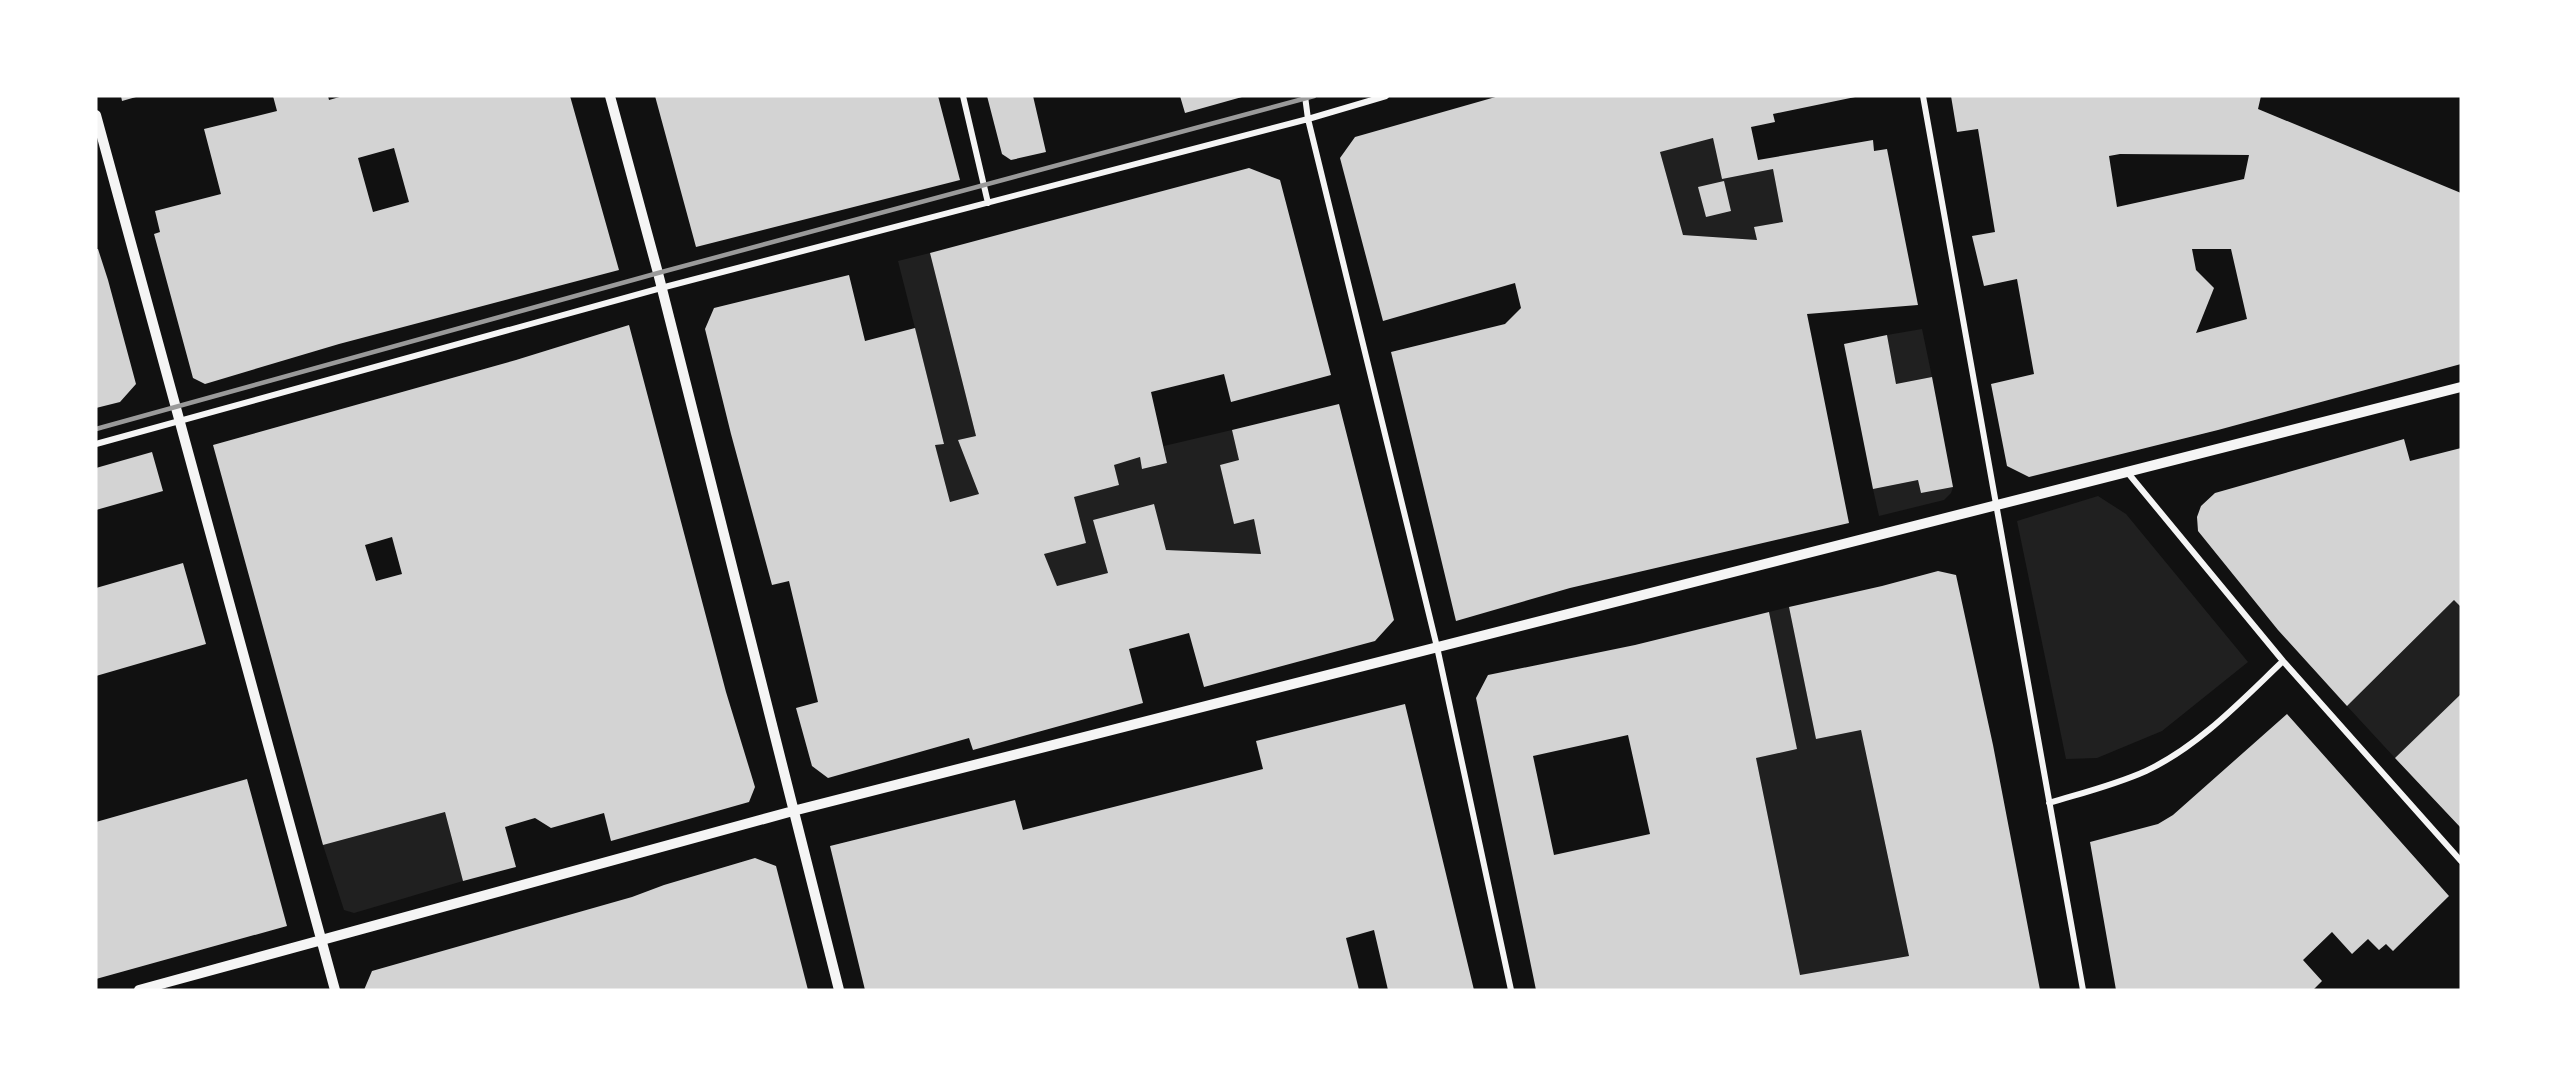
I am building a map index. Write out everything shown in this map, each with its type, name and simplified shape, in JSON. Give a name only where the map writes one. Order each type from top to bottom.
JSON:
[{"type":"street","points":[[610,96],[839,990]]},
{"type":"street","points":[[963,96],[988,203]]},
{"type":"street","points":[[1305,96],[1308,119],[1437,647],[1511,990]]},
{"type":"street","points":[[96,444],[661,288],[1308,119],[1386,96]]},
{"type":"street","points":[[1923,96],[2082,990]]},
{"type":"street","points":[[96,115],[335,990]]},
{"type":"street","points":[[139,990],[794,811],[2461,387]]},
{"type":"street","points":[[2128,473],[2283,661],[2461,861]]},
{"type":"street","points":[[2049,803],[2115,784],[2148,770],[2180,751],[2218,722],[2283,661]]},
{"type":"shaded area","points":[[1713,138],[1722,179],[1773,169],[1783,222],[1755,227],[1757,240],[1683,235],[1660,152]]},
{"type":"shaded area","points":[[930,253],[976,436],[958,440],[979,494],[950,502],[935,445],[944,443],[898,261]]},
{"type":"shaded area","points":[[1922,329],[1932,377],[1896,384],[1887,335]]},
{"type":"shaded area","points":[[1232,430],[1239,460],[1220,465],[1234,523],[1254,519],[1261,554],[1166,550],[1153,504],[1093,520],[1108,573],[1057,586],[1044,554],[1074,497],[1119,485],[1114,465],[1140,457],[1143,469],[1167,463],[1164,446]]},
{"type":"shaded area","points":[[1918,480],[1921,493],[1953,487],[1944,500],[1879,516],[1873,489]]},
{"type":"shaded area","points":[[2098,496],[2126,514],[2248,662],[2162,731],[2097,758],[2066,759],[2017,521]]},
{"type":"shaded area","points":[[2454,600],[2461,607],[2461,694],[2395,758],[2347,706]]},
{"type":"shaded area","points":[[1789,607],[1816,739],[1861,730],[1909,956],[1800,975],[1756,758],[1797,749],[1769,612]]},
{"type":"shaded area","points":[[445,812],[463,881],[354,913],[344,910],[323,845]]},
{"type":"building","points":[[121,96],[136,96],[136,97],[122,101]]},
{"type":"building","points":[[273,96],[328,96],[329,100],[343,96],[570,96],[619,270],[339,344],[205,384],[193,378],[154,234],[160,232],[155,211],[221,194],[204,129],[277,111]],"holes":[[[394,148],[409,202],[373,212],[358,158]]]},
{"type":"building","points":[[655,96],[938,96],[960,180],[696,247]]},
{"type":"building","points":[[987,96],[1033,96],[1046,152],[1011,160],[1002,154]]},
{"type":"building","points":[[1180,96],[1242,96],[1242,97],[1185,113]]},
{"type":"building","points":[[1499,96],[1860,96],[1773,114],[1775,122],[1751,127],[1758,160],[1873,140],[1874,151],[1887,149],[1918,305],[1807,314],[1849,523],[1570,588],[1456,621],[1391,352],[1505,324],[1521,308],[1515,283],[1383,321],[1340,158],[1355,137]],"holes":[[[1713,138],[1722,179],[1773,169],[1783,222],[1754,227],[1757,240],[1683,235],[1660,152]]]},
{"type":"building","points":[[1951,96],[2261,96],[2258,109],[2461,193],[2461,364],[2218,430],[2029,477],[2007,466],[1991,384],[2034,374],[2017,279],[1984,286],[1972,236],[1995,232],[1978,129],[1957,132]],"holes":[[[2120,154],[2249,155],[2244,179],[2117,207],[2109,156]],[[2192,249],[2231,249],[2247,319],[2196,333],[2214,288],[2196,270]]]},
{"type":"building","points":[[1249,168],[1280,180],[1331,375],[1231,402],[1224,374],[1151,392],[1167,463],[1142,469],[1140,457],[1114,465],[1119,485],[1074,497],[1086,543],[1044,554],[1057,586],[1108,573],[1093,520],[1154,504],[1166,550],[1261,554],[1254,519],[1234,524],[1220,465],[1239,460],[1232,430],[1339,404],[1394,620],[1375,641],[1204,687],[1189,633],[1129,649],[1143,703],[973,750],[969,738],[828,778],[812,766],[796,708],[818,702],[789,581],[772,585],[731,434],[705,329],[714,308],[849,275],[865,341],[915,328],[944,444],[935,445],[950,502],[979,494],[958,440],[976,436],[930,253]]},
{"type":"building","points":[[1724,181],[1731,211],[1706,217],[1698,187]]},
{"type":"building","points":[[96,249],[98,249],[108,280],[136,384],[120,402],[96,408]]},
{"type":"building","points":[[629,325],[726,692],[755,787],[749,802],[611,841],[604,813],[551,828],[535,818],[505,827],[516,867],[463,881],[445,812],[323,845],[213,445],[516,360]],"holes":[[[392,537],[402,574],[376,581],[365,545]]]},
{"type":"building","points":[[1887,335],[1896,384],[1932,377],[1953,487],[1921,493],[1918,480],[1873,489],[1844,344]]},
{"type":"building","points":[[2404,439],[2410,461],[2461,448],[2461,607],[2454,600],[2347,706],[2278,630],[2198,531],[2197,517],[2201,506],[2215,493]]},
{"type":"building","points":[[152,452],[163,491],[96,510],[96,468]]},
{"type":"building","points":[[183,563],[206,644],[96,676],[96,588]]},
{"type":"building","points":[[1938,571],[1956,575],[1993,745],[2040,990],[1536,990],[1476,698],[1488,675],[1635,645],[1769,612],[1797,749],[1756,758],[1800,975],[1909,956],[1861,730],[1816,739],[1789,607]],"holes":[[[1628,735],[1650,834],[1554,855],[1533,756]]]},
{"type":"building","points":[[2461,694],[2461,828],[2395,758]]},
{"type":"building","points":[[1405,704],[1474,990],[1388,990],[1374,930],[1346,938],[1359,990],[865,990],[830,846],[1015,800],[1023,830],[1263,769],[1256,741]]},
{"type":"building","points":[[2287,714],[2449,896],[2393,951],[2386,944],[2379,950],[2368,939],[2352,954],[2332,932],[2303,960],[2322,981],[2313,990],[2116,990],[2090,842],[2158,824],[2173,815]]},
{"type":"building","points":[[247,779],[287,926],[96,979],[96,822]]},
{"type":"building","points":[[755,858],[776,866],[808,990],[364,990],[372,971],[632,897]]},
{"type":"railway","points":[[96,429],[658,273],[1314,96]]}]
